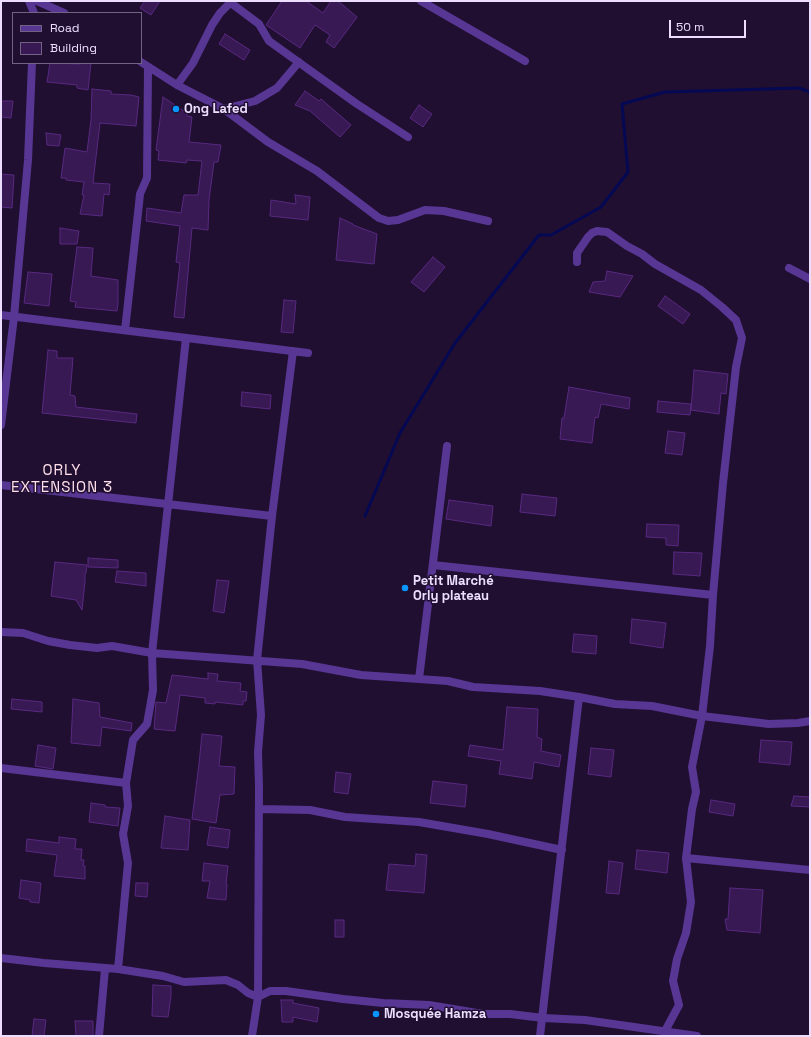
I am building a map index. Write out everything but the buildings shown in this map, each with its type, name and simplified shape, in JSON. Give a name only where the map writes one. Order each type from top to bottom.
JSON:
[{"type":"street","points":[[29,1],[34,12]]},
{"type":"street","points":[[37,1],[62,12]]},
{"type":"street","points":[[421,1],[525,61]]},
{"type":"street","points":[[177,84],[193,63],[212,25],[220,13],[231,2],[259,24],[269,40],[357,104],[408,137]]},
{"type":"street","points":[[224,109],[255,101],[277,88],[299,62]]},
{"type":"street","points":[[1,425],[14,317],[28,160],[32,64]]},
{"type":"street","points":[[145,64],[177,84],[224,109],[268,142],[317,171],[379,218],[388,221],[398,220],[424,210],[444,211],[488,221]]},
{"type":"street","points":[[125,330],[140,194],[148,178],[145,64]]},
{"type":"street","points":[[577,262],[577,253],[588,237],[597,231],[606,232],[642,254],[655,264],[701,290],[736,320],[742,338],[736,367],[726,460],[712,595],[710,646],[702,716],[692,767],[696,792],[692,809],[686,858],[691,902],[686,933],[677,960],[673,981],[679,1005],[665,1033]]},
{"type":"street","points":[[789,268],[810,279]]},
{"type":"street","points":[[1,315],[308,353]]},
{"type":"street","points":[[118,969],[128,863],[123,834],[128,806],[126,783],[133,740],[147,724],[153,690],[152,653],[186,338]]},
{"type":"street","points":[[252,1036],[258,997],[258,752],[260,715],[257,660],[272,516],[293,352]]},
{"type":"street","points":[[419,679],[447,446]]},
{"type":"street","points":[[1,485],[272,516]]},
{"type":"street","points":[[433,565],[712,595]]},
{"type":"street","points":[[1,632],[23,633],[48,641],[70,645],[97,648],[112,646],[152,653],[302,664],[361,675],[448,681],[473,687],[540,692],[579,697],[615,704],[652,706],[702,716],[769,724],[798,724],[810,721]]},
{"type":"street","points":[[540,1036],[579,697]]},
{"type":"street","points":[[1,768],[126,783]]},
{"type":"street","points":[[259,809],[310,810],[345,817],[419,822],[488,834],[562,850]]},
{"type":"street","points":[[686,858],[810,870]]},
{"type":"street","points":[[1,958],[105,969],[118,969],[163,976],[184,982],[226,980],[238,985],[248,993],[258,997],[270,991],[286,991],[383,1003],[429,1005],[483,1014],[510,1014],[542,1018],[585,1020],[665,1033],[697,1036]]},
{"type":"street","points":[[99,1036],[105,969]]},
{"type":"waterway","points":[[365,516],[400,433],[455,343],[539,235],[551,235],[601,207],[628,172],[622,104],[665,92],[799,88],[810,92]]},
{"type":"place","name":"Ong Lafed","points":[[176,109]]},
{"type":"place","name":"Petit Marché Orly plateau","points":[[405,588]]},
{"type":"place","name":"Mosquée Hamza","points":[[376,1014]]},
{"type":"district","name":"ORLY EXTENSION 3","points":[[62,480]]}]
